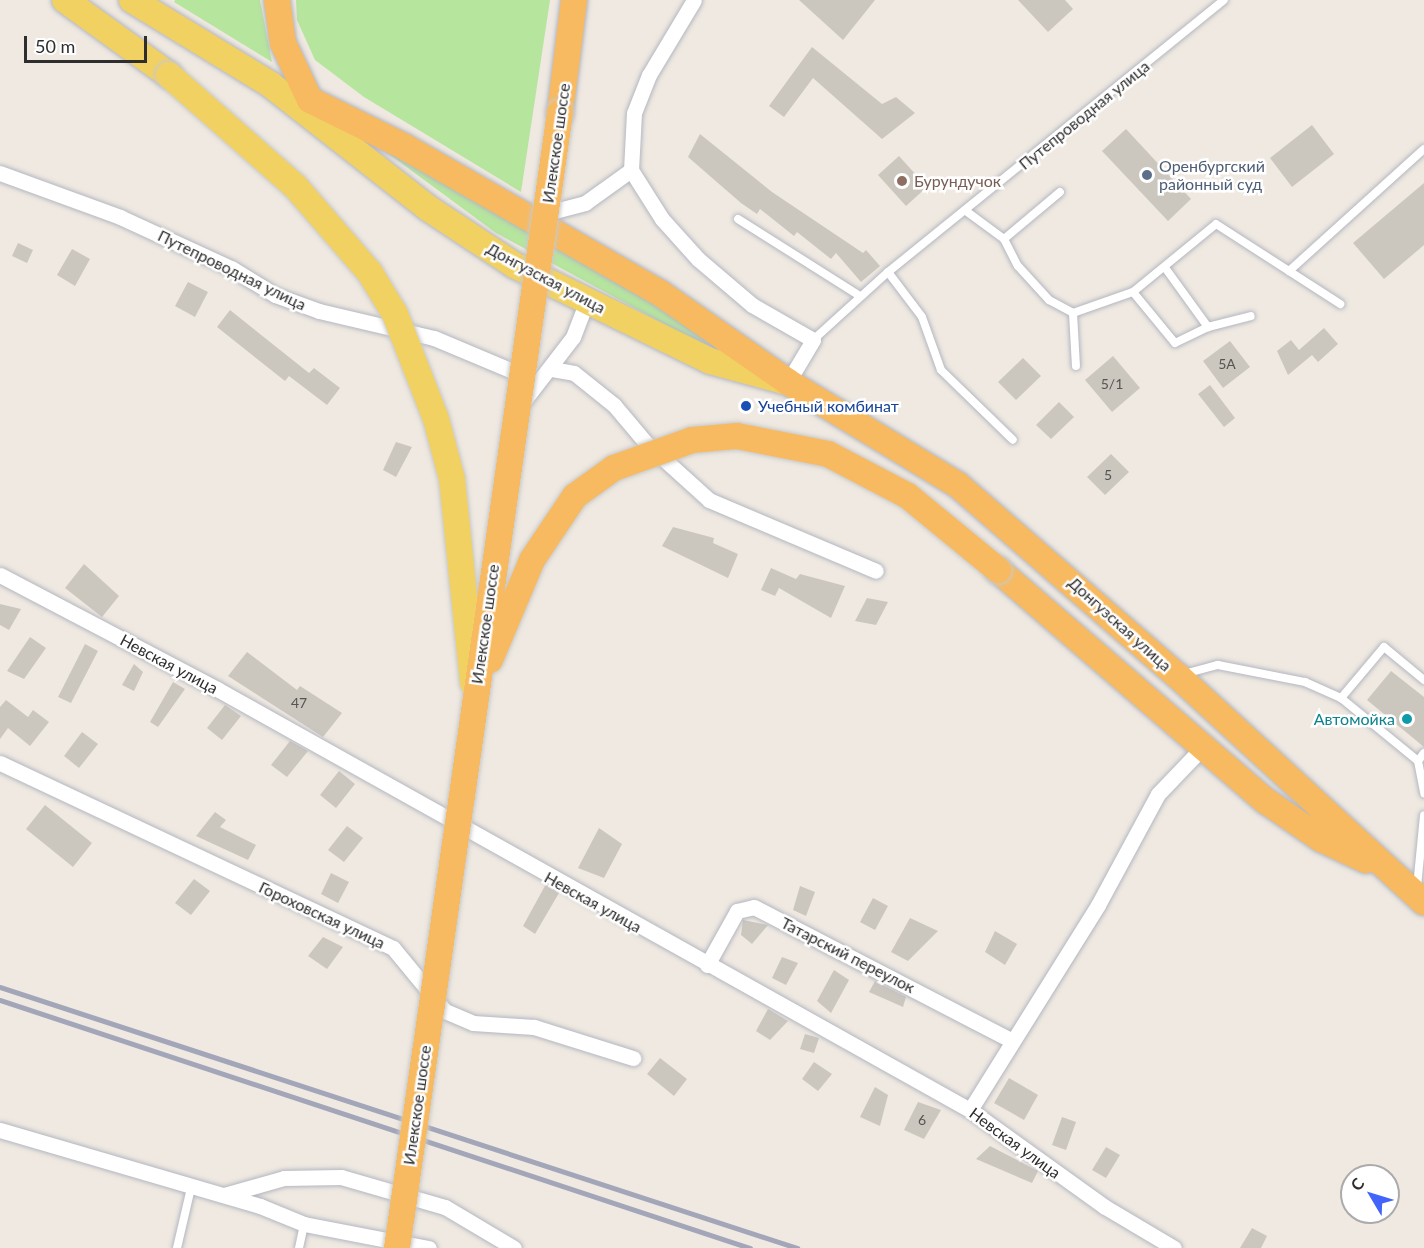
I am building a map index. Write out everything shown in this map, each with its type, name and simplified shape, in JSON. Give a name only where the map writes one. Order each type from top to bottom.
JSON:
[{"type":"highway","points":[[277,0],[283,43],[310,100]]},
{"type":"highway","name":"Илекское шоссе","points":[[397,1248],[474,696],[560,113],[574,0]]},
{"type":"highway","name":"Донгузская улица","points":[[310,100],[528,216],[718,330],[788,382],[958,485],[1178,676],[1420,899]]},
{"type":"highway","points":[[474,696],[532,560],[575,496],[614,468],[693,440],[736,436],[828,454],[908,496],[998,570],[1202,748],[1321,839],[1389,871]]},
{"type":"main road","points":[[65,0],[169,75],[295,186],[370,273],[395,314],[436,419],[452,479],[474,696]]},
{"type":"main road","name":"Донгузская улица","points":[[132,0],[271,85],[474,239],[587,301],[710,361],[788,382]]},
{"type":"main road","name":"Донгузская улица","points":[[271,85],[310,100]]},
{"type":"street","points":[[694,0],[649,75],[634,113],[631,170],[662,219],[698,259],[752,305],[813,340],[788,382]]},
{"type":"street","points":[[528,216],[561,213],[585,203],[631,170]]},
{"type":"street","name":"Путепроводная улица","points":[[0,173],[120,217],[231,268],[275,295],[319,311],[434,338],[535,381]]},
{"type":"street","points":[[424,988],[509,431],[535,381],[552,369],[573,337],[587,301]]},
{"type":"street","points":[[552,369],[574,373],[614,405],[646,443],[709,500],[876,571]]},
{"type":"street","name":"Невская улица","points":[[0,575],[448,819],[970,1110],[1105,1207],[1174,1248]]},
{"type":"street","points":[[970,1110],[1098,905],[1158,794],[1202,748]]},
{"type":"street","name":"Гороховская улица","points":[[0,763],[393,948],[445,1011],[473,1023],[534,1027],[633,1058]]},
{"type":"street","name":"Татарский переулок","points":[[707,965],[737,911],[754,907],[1012,1041]]},
{"type":"street","points":[[0,1130],[222,1196],[304,1224],[429,1248]]},
{"type":"street","points":[[222,1196],[284,1178],[342,1177],[445,1207],[514,1248]]},
{"type":"lane","name":"Путепроводная улица","points":[[813,340],[888,272],[1224,0]]},
{"type":"lane","points":[[1289,271],[1424,149]]},
{"type":"lane","points":[[1004,239],[1060,192]]},
{"type":"lane","points":[[966,211],[1004,239],[1018,266],[1049,300],[1073,313],[1133,292],[1166,269],[1186,244],[1216,224],[1340,304]]},
{"type":"lane","points":[[738,219],[860,297]]},
{"type":"lane","points":[[1166,269],[1208,327]]},
{"type":"lane","points":[[888,272],[922,317],[941,370],[1013,440]]},
{"type":"lane","points":[[1133,292],[1175,343],[1208,327],[1251,316]]},
{"type":"lane","points":[[1073,313],[1076,366]]},
{"type":"lane","points":[[1341,698],[1384,647],[1424,680]]},
{"type":"lane","points":[[1178,676],[1218,665],[1305,682],[1341,698],[1418,761],[1424,793]]},
{"type":"lane","points":[[1418,761],[1424,753]]},
{"type":"lane","points":[[1420,899],[1424,815]]},
{"type":"lane","points":[[177,1248],[191,1188]]},
{"type":"lane","points":[[299,1248],[304,1224]]},
{"type":"green space","points":[[175,0],[260,0],[272,62],[174,2]]},
{"type":"green space","points":[[296,0],[550,0],[521,192],[364,97],[315,60],[297,20]]},
{"type":"green space","points":[[374,143],[711,335],[751,361],[705,346],[496,233]]},
{"type":"building","points":[[799,0],[875,0],[843,40]]},
{"type":"building","points":[[1018,0],[1065,0],[1073,9],[1048,32]]},
{"type":"building","points":[[812,47],[882,104],[896,97],[915,113],[882,139],[813,78],[784,117],[769,106]]},
{"type":"building","points":[[1312,125],[1334,154],[1292,187],[1270,158]]},
{"type":"building","name":"Оренбургский районный суд","points":[[1126,129],[1191,199],[1168,221],[1102,151]]},
{"type":"building","points":[[700,134],[772,192],[863,253],[866,250],[880,266],[861,282],[836,253],[831,259],[797,232],[794,236],[760,209],[757,214],[741,203],[688,157]]},
{"type":"building","name":"Бурундучок","points":[[899,156],[927,187],[906,206],[878,175]]},
{"type":"building","points":[[1424,183],[1424,245],[1384,279],[1353,243]]},
{"type":"building","points":[[18,243],[33,250],[27,263],[12,256]]},
{"type":"building","points":[[72,249],[90,259],[75,286],[57,275]]},
{"type":"building","points":[[188,282],[208,292],[195,317],[175,306]]},
{"type":"building","points":[[230,310],[309,373],[314,368],[340,388],[327,405],[289,376],[285,381],[217,327]]},
{"type":"building","points":[[1324,328],[1338,344],[1318,362],[1312,355],[1288,375],[1277,351],[1291,340],[1299,350]]},
{"type":"building","points":[[1230,341],[1250,367],[1223,388],[1203,361]]},
{"type":"building","points":[[1113,356],[1140,388],[1112,412],[1085,380]]},
{"type":"building","points":[[1023,358],[1041,376],[1016,400],[998,382]]},
{"type":"building","points":[[1210,385],[1235,418],[1224,427],[1198,394]]},
{"type":"building","points":[[1059,402],[1074,417],[1051,439],[1036,425]]},
{"type":"building","points":[[396,442],[412,447],[396,477],[383,470]]},
{"type":"building","points":[[1111,454],[1129,472],[1105,495],[1087,477]]},
{"type":"building","points":[[673,527],[714,538],[713,543],[738,554],[728,578],[662,546]]},
{"type":"building","points":[[84,564],[119,596],[102,617],[65,588]]},
{"type":"building","points":[[771,568],[796,579],[800,574],[845,586],[831,618],[779,588],[775,596],[761,590]]},
{"type":"building","points":[[867,598],[888,602],[876,625],[855,621]]},
{"type":"building","points":[[0,604],[21,609],[9,630],[0,625]]},
{"type":"building","points":[[30,637],[46,648],[24,679],[7,671]]},
{"type":"building","points":[[85,644],[98,651],[71,703],[58,697]]},
{"type":"building","points":[[247,652],[297,690],[300,686],[342,713],[323,737],[228,676]]},
{"type":"building","points":[[134,664],[143,672],[134,691],[122,685]]},
{"type":"building","name":"Автомойка","points":[[1391,671],[1424,697],[1424,747],[1367,700]]},
{"type":"building","points":[[173,682],[185,689],[158,727],[150,722]]},
{"type":"building","points":[[6,700],[28,717],[33,710],[49,722],[30,746],[8,728],[0,739],[0,707]]},
{"type":"building","points":[[225,705],[241,716],[222,740],[207,728]]},
{"type":"building","points":[[82,732],[98,744],[79,768],[64,756]]},
{"type":"building","points":[[290,741],[308,751],[287,777],[271,765]]},
{"type":"building","points":[[339,771],[355,784],[336,808],[320,795]]},
{"type":"building","points":[[45,805],[92,843],[73,867],[26,829]]},
{"type":"building","points":[[215,812],[226,820],[220,827],[256,845],[248,860],[196,836]]},
{"type":"building","points":[[347,826],[363,838],[344,862],[328,850]]},
{"type":"building","points":[[599,828],[622,844],[604,878],[578,868]]},
{"type":"building","points":[[331,873],[349,882],[338,903],[321,894]]},
{"type":"building","points":[[194,879],[210,891],[191,915],[175,903]]},
{"type":"building","points":[[546,884],[559,893],[535,934],[523,926]]},
{"type":"building","points":[[800,886],[815,892],[806,916],[793,910]]},
{"type":"building","points":[[873,898],[888,906],[875,930],[860,922]]},
{"type":"building","points":[[910,918],[938,931],[908,961],[891,952]]},
{"type":"building","points":[[743,920],[768,925],[752,944],[741,935]]},
{"type":"building","points":[[995,931],[1017,944],[1005,965],[985,952]]},
{"type":"building","points":[[323,937],[343,947],[327,969],[308,956]]},
{"type":"building","points":[[782,957],[798,963],[786,985],[772,978]]},
{"type":"building","points":[[834,970],[849,980],[831,1013],[817,1001]]},
{"type":"building","points":[[875,981],[906,997],[903,1007],[869,992]]},
{"type":"building","points":[[768,1009],[788,1021],[770,1040],[756,1031]]},
{"type":"building","points":[[805,1034],[819,1038],[814,1053],[800,1049]]},
{"type":"building","points":[[660,1058],[687,1079],[674,1096],[647,1074]]},
{"type":"building","points":[[814,1062],[832,1074],[818,1091],[802,1079]]},
{"type":"building","points":[[1009,1078],[1038,1095],[1024,1120],[994,1103]]},
{"type":"building","points":[[875,1087],[888,1095],[880,1126],[860,1117]]},
{"type":"building","points":[[918,1102],[941,1110],[924,1139],[904,1130]]},
{"type":"building","points":[[1062,1117],[1076,1122],[1066,1150],[1052,1145]]},
{"type":"building","points":[[990,1146],[1038,1171],[1032,1183],[976,1159]]},
{"type":"building","points":[[1106,1147],[1120,1155],[1106,1178],[1092,1170]]},
{"type":"building","points":[[1252,1228],[1267,1236],[1261,1248],[1240,1248]]},
{"type":"railway","points":[[0,987],[797,1248]]},
{"type":"railway","points":[[0,1000],[750,1248]]},
{"type":"place","name":"Оренбургский районный суд","points":[[1147,175]]},
{"type":"place","name":"Бурундучок","points":[[902,181]]},
{"type":"place","name":"Учебный комбинат","points":[[746,406]]},
{"type":"place","name":"Автомойка","points":[[1407,719]]}]
